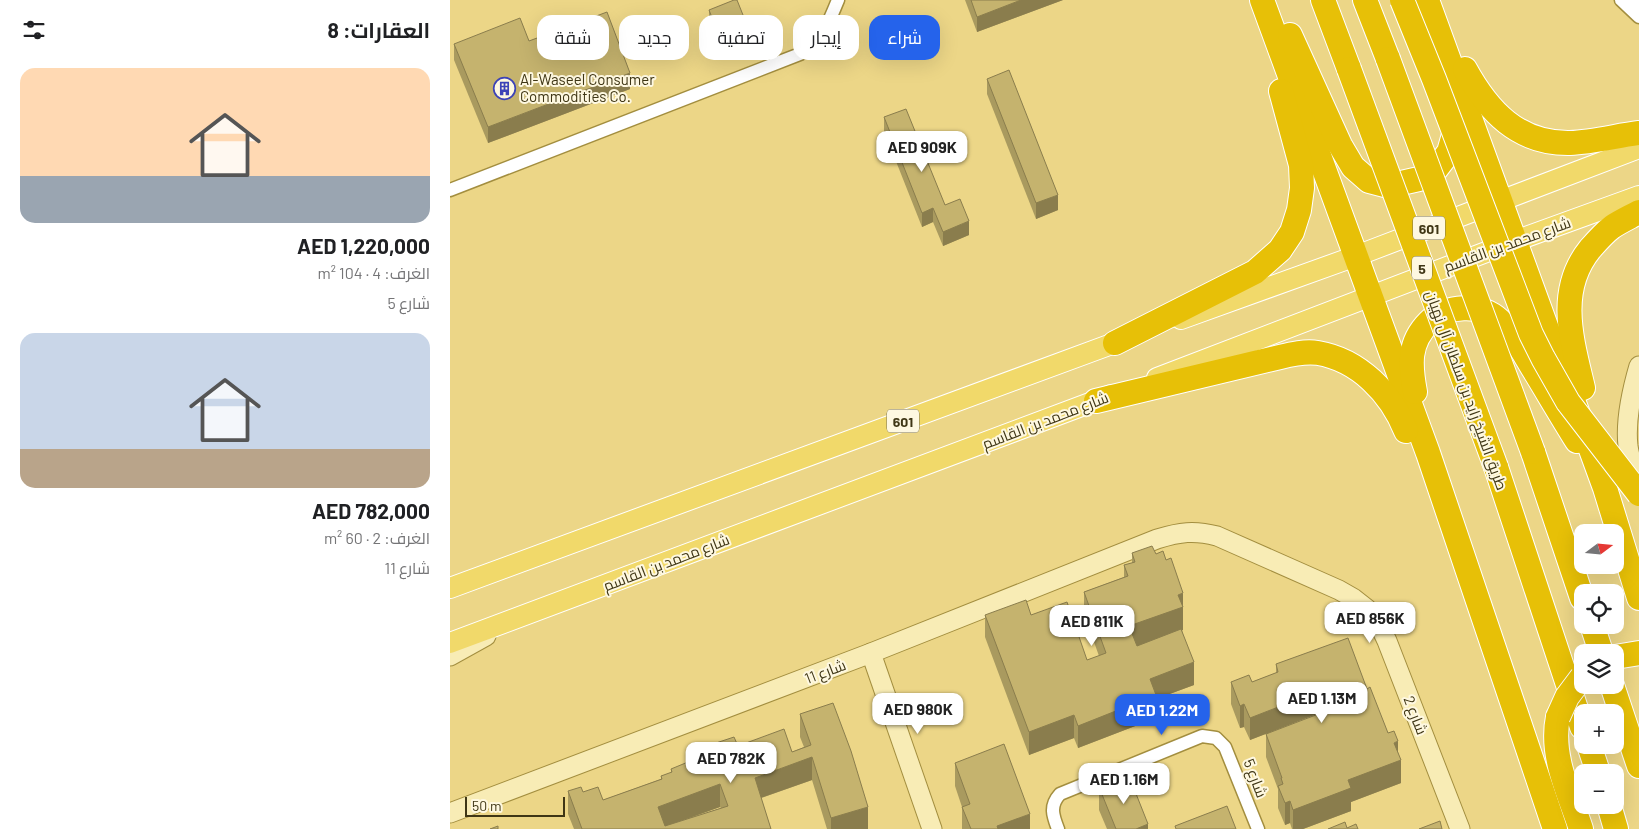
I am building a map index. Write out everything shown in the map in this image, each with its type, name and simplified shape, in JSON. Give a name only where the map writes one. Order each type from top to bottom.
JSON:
[{"type":"highway","points":[[1116,343],[1255,272],[1280,250],[1292,232],[1299,210],[1302,188],[1301,165],[1257,0]]},
{"type":"highway","points":[[1262,0],[1428,453],[1555,829]]},
{"type":"highway","points":[[1272,0],[1292,39],[1340,145],[1353,167],[1369,182],[1388,186],[1419,179],[1436,169],[1449,152],[1455,131],[1458,108],[1454,70]]},
{"type":"highway","name":"طريق الشيخ زايد بن سلطان آل نهيان","points":[[1323,0],[1496,467],[1574,704]]},
{"type":"highway","points":[[1365,0],[1534,452],[1577,584]]},
{"type":"highway","points":[[1402,0],[1543,358],[1568,402],[1639,494]]},
{"type":"highway","points":[[1429,0],[1605,488],[1639,598]]},
{"type":"highway","points":[[1429,0],[1476,89],[1490,108],[1508,124],[1529,136],[1551,142],[1570,143],[1639,133]]},
{"type":"highway","points":[[1605,488],[1573,347],[1569,323],[1569,299],[1574,276],[1584,257],[1596,242],[1612,227],[1639,212]]},
{"type":"highway","points":[[1428,453],[1412,378],[1412,348],[1421,331],[1433,318],[1454,309],[1478,309],[1498,318],[1513,336],[1605,488]]},
{"type":"highway","points":[[1096,401],[1300,353],[1317,353],[1334,357],[1358,369],[1372,380],[1391,401],[1403,423],[1438,515],[1498,659]]},
{"type":"highway","points":[[1624,656],[1639,653]]},
{"type":"highway","points":[[1574,687],[1566,697],[1555,731],[1558,759],[1580,829]]},
{"type":"highway","points":[[1615,694],[1639,766]]},
{"type":"highway","points":[[1611,814],[1616,829]]},
{"type":"main road","name":"601","points":[[450,588],[1356,256],[1639,148]]},
{"type":"main road","name":"شارع محمد بن القاسم","points":[[450,642],[1096,401],[1515,240],[1639,196]]},
{"type":"street","points":[[450,190],[800,54],[812,46],[821,36],[838,0]]},
{"type":"street","points":[[1621,0],[1639,17]]},
{"type":"street","points":[[1634,0],[1639,5]]},
{"type":"street","points":[[1639,366],[1627,431],[1630,456],[1639,487]]},
{"type":"street","name":"شارع 11","points":[[450,813],[871,653],[1157,539],[1178,533],[1199,531]]},
{"type":"street","name":"شارع 2","points":[[1199,531],[1217,536],[1339,590],[1367,609],[1378,622],[1387,641],[1460,829]]},
{"type":"street","points":[[450,656],[530,613]]},
{"type":"street","points":[[871,653],[929,828]]},
{"type":"street","name":"شارع 5","points":[[1058,829],[1052,809],[1056,798],[1060,794],[1202,736],[1216,738],[1225,746],[1258,829]]},
{"type":"building","points":[[737,0],[743,15],[711,15],[709,10]]},
{"type":"building","points":[[971,0],[1021,0],[977,17]]},
{"type":"building","points":[[609,17],[619,44],[619,60],[625,60],[630,73],[488,127],[454,44],[520,18],[529,41],[537,38],[537,60],[609,60]]},
{"type":"building","points":[[1009,70],[1058,195],[1036,203],[987,79]]},
{"type":"building","points":[[906,109],[945,205],[960,199],[969,221],[943,232],[933,208],[922,213],[884,117]]},
{"type":"building","points":[[1152,546],[1156,554],[1163,551],[1166,560],[1171,558],[1183,593],[1178,595],[1183,607],[1129,626],[1137,646],[1181,629],[1194,662],[1150,679],[1156,695],[1078,726],[1074,715],[1029,732],[985,615],[1026,600],[1031,615],[1067,602],[1087,660],[1106,653],[1084,592],[1128,576],[1124,565],[1135,562],[1132,553]]},
{"type":"building","points":[[1348,638],[1367,689],[1370,687],[1388,733],[1394,731],[1398,741],[1394,743],[1401,760],[1348,780],[1351,788],[1293,810],[1290,801],[1285,803],[1278,786],[1283,784],[1282,778],[1266,734],[1334,708],[1327,689],[1250,718],[1244,704],[1240,706],[1231,682],[1249,675],[1252,682],[1278,672],[1276,664]]},
{"type":"building","points":[[833,703],[851,751],[868,807],[831,818],[812,757],[755,778],[771,829],[582,829],[568,791],[581,787],[583,792],[598,787],[603,800],[662,779],[661,776],[672,772],[671,769],[688,762],[689,766],[711,759],[707,746],[734,737],[738,746],[784,729],[792,752],[811,745],[800,714]],"holes":[[[720,784],[728,806],[665,826],[658,807]]]},
{"type":"building","points":[[1004,744],[1030,814],[997,826],[998,829],[971,829],[962,807],[970,804],[955,763]]},
{"type":"building","points":[[1129,776],[1148,824],[1136,829],[1116,829],[1099,787]]},
{"type":"building","points":[[1227,806],[1236,829],[1176,829],[1175,826]]},
{"type":"building","points":[[1440,821],[1442,829],[1419,829]]},
{"type":"building","points":[[1345,822],[1347,828],[1356,824],[1358,829],[1328,829]]},
{"type":"place","name":"Al-Waseel Consumer Commodities Co.","points":[[504,88]]}]
